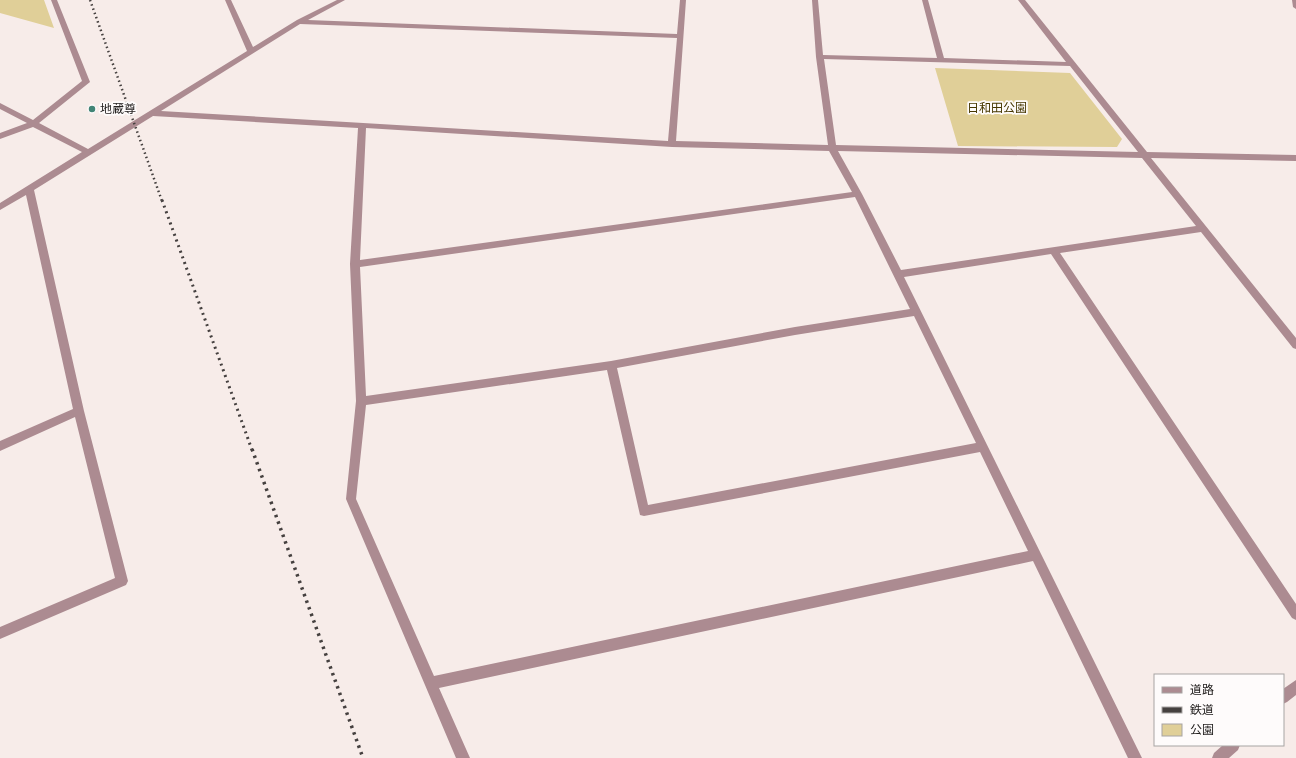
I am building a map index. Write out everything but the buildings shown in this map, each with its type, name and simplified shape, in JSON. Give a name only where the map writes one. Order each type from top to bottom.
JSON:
[{"type":"street","points":[[0,136],[33,124],[86,82],[54,0]]},
{"type":"street","points":[[228,0],[252,52]]},
{"type":"street","points":[[0,207],[331,2],[342,0]]},
{"type":"street","points":[[672,144],[683,0]]},
{"type":"street","points":[[815,0],[820,57],[832,148],[858,194],[898,274],[1136,758]]},
{"type":"street","points":[[925,0],[941,61]]},
{"type":"street","points":[[1021,0],[1296,345]]},
{"type":"street","points":[[1295,0],[1296,7]]},
{"type":"street","points":[[299,22],[680,36]]},
{"type":"street","points":[[820,57],[1071,64]]},
{"type":"street","points":[[0,106],[88,152]]},
{"type":"street","points":[[153,113],[672,144],[1296,158]]},
{"type":"street","points":[[362,125],[355,264],[361,401],[351,499],[463,758]]},
{"type":"street","points":[[0,633],[122,581],[79,411],[29,189]]},
{"type":"street","points":[[355,264],[858,194]]},
{"type":"street","points":[[898,274],[1202,228]]},
{"type":"street","points":[[1053,250],[1296,614]]},
{"type":"street","points":[[361,401],[611,365],[795,331],[916,312]]},
{"type":"street","points":[[611,365],[644,510],[982,447]]},
{"type":"street","points":[[0,446],[79,411]]},
{"type":"street","points":[[431,683],[1036,555]]},
{"type":"street","points":[[1284,697],[1296,686]]},
{"type":"street","points":[[1219,758],[1232,746]]},
{"type":"green space","points":[[0,0],[44,0],[54,28],[0,13]]},
{"type":"green space","name":"日和田公園","points":[[935,68],[1070,73],[1122,139],[1117,147],[958,146]]},
{"type":"railway","points":[[90,0],[162,201]]},
{"type":"railway","points":[[162,200],[252,450]]},
{"type":"railway","points":[[252,449],[363,758]]},
{"type":"place","name":"地蔵尊","points":[[92,109]]}]
